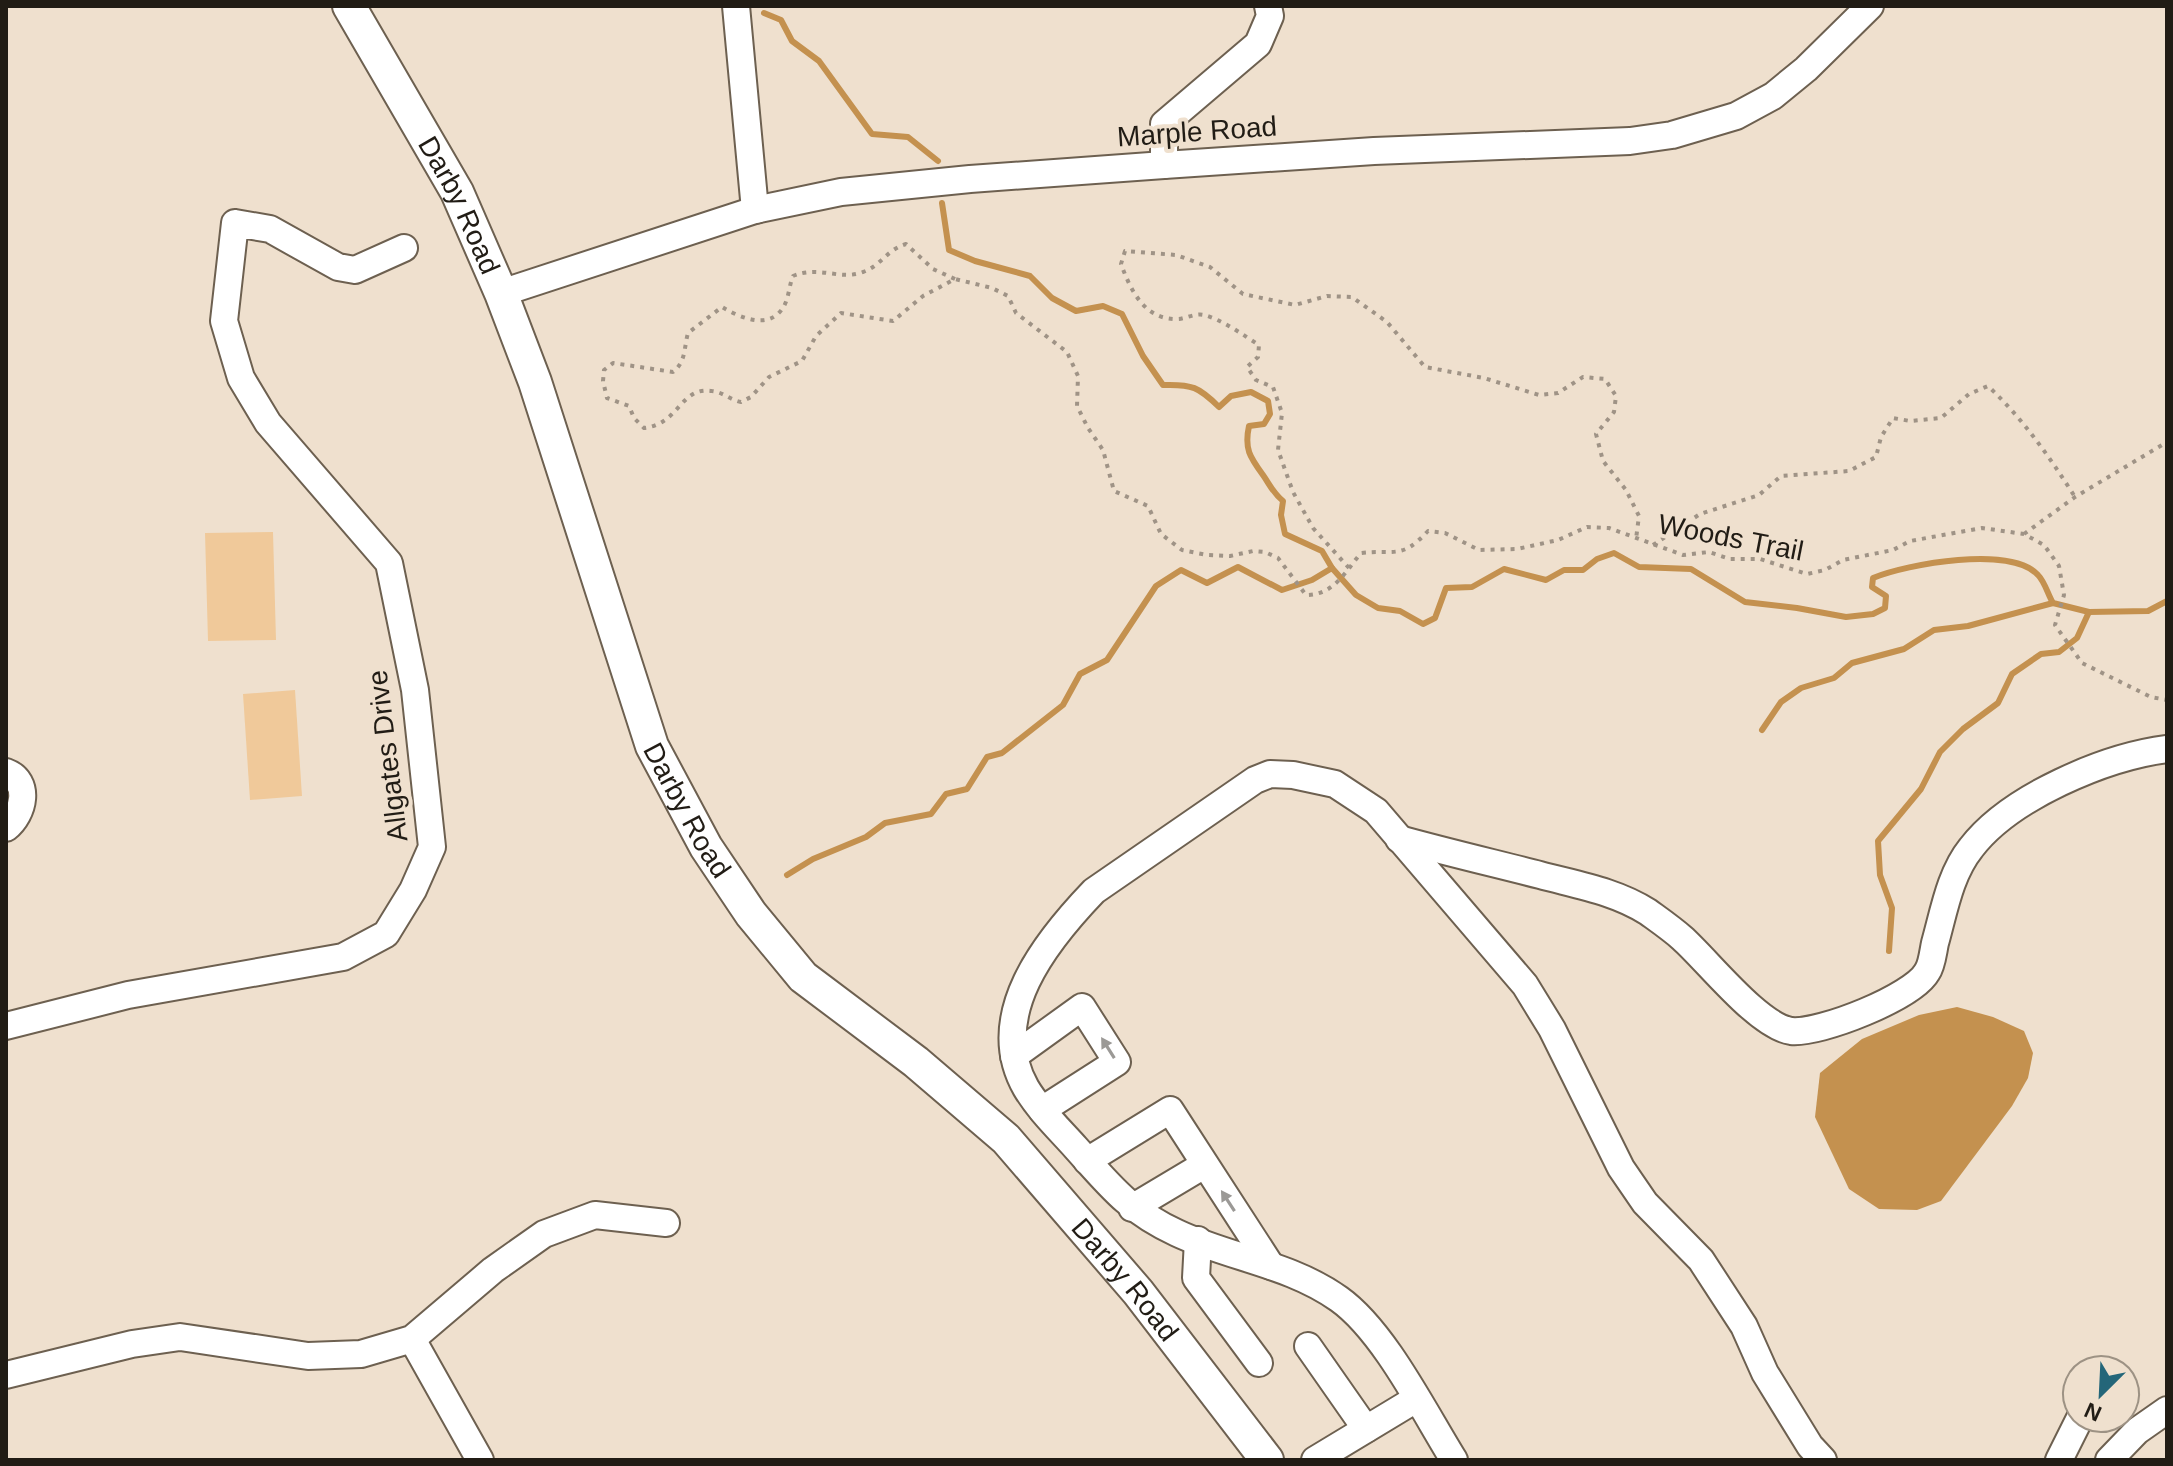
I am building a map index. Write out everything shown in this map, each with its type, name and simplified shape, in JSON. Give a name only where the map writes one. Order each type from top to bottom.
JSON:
[{"type":"main road","name":"Darby Road","points":[[349,6],[457,192],[501,293],[535,382],[652,746],[706,847],[751,914],[803,977],[916,1062],[1006,1139],[1138,1292],[1267,1460]]},
{"type":"street","points":[[736,6],[755,210]]},
{"type":"street","points":[[1164,165],[1164,124],[1258,44],[1270,16],[1268,6]]},
{"type":"street","name":"Marple Road","points":[[501,293],[755,210],[841,192],[1164,165],[1374,151],[1630,141],[1672,135],[1736,116],[1773,96],[1793,81],[1870,6]]},
{"type":"street","name":"Allgates Drive","points":[[6,1026],[128,995],[343,957],[386,934],[413,890],[432,847],[415,690],[389,563],[268,423],[241,378],[224,321],[235,223],[270,229],[338,267],[355,270],[404,248]]},
{"type":"street","points":[[1399,839],[1615,895],[1648,913],[1682,938],[1718,977],[1760,1014],[1789,1031],[1810,1030],[1847,1020],[1897,996],[1927,974],[1951,886],[1971,848],[2002,817],[2044,789],[2126,757],[2166,749]]},
{"type":"street","points":[[6,772],[12,774],[21,785],[24,796],[18,813],[6,828]]},
{"type":"street","points":[[1454,1460],[1373,1330],[1355,1311],[1305,1278],[1180,1234],[1132,1208],[1042,1110],[1026,1087],[1014,1056],[1012,1026],[1022,992],[1042,953],[1075,911],[1094,891],[1255,780],[1270,774],[1293,775],[1335,784],[1376,811],[1525,985],[1552,1029],[1621,1168],[1645,1203],[1701,1260],[1744,1326],[1773,1386],[1810,1446],[1823,1460]]},
{"type":"street","points":[[1014,1056],[1082,1007],[1117,1062],[1042,1110]]},
{"type":"street","points":[[1087,1161],[1170,1110],[1271,1266]]},
{"type":"street","points":[[1132,1208],[1204,1165]]},
{"type":"street","points":[[6,1375],[132,1344],[180,1337],[308,1356],[361,1354],[412,1339],[493,1270],[544,1234],[595,1215],[666,1223]]},
{"type":"street","points":[[1198,1240],[1196,1278],[1259,1363]]},
{"type":"street","points":[[412,1339],[480,1460]]},
{"type":"street","points":[[1308,1346],[1366,1429]]},
{"type":"street","points":[[1315,1460],[1416,1399]]},
{"type":"street","points":[[2109,1460],[2146,1416]]},
{"type":"street","points":[[2059,1460],[2072,1434]]},
{"type":"path","name":"Woods Trail","points":[[955,279],[923,296],[893,321],[841,313],[816,336],[802,361],[769,377],[751,397],[741,402],[709,390],[693,392],[659,426],[644,428],[634,418],[629,406],[607,398],[604,370],[613,363],[673,372],[683,358],[688,333],[722,307],[752,321],[767,320],[783,309],[793,276],[808,270],[851,275],[866,272],[893,248],[906,244],[933,269],[1008,296],[1016,313],[1067,352],[1078,376],[1077,406],[1103,450],[1114,491],[1148,506],[1161,534],[1182,550],[1207,555],[1265,552],[1278,558],[1306,595],[1332,589],[1361,553],[1379,551],[1396,554],[1413,547],[1428,531],[1445,533],[1479,550],[1517,549],[1558,540],[1587,527],[1609,528],[1683,555],[1709,552],[1730,559],[1760,559],[1807,574],[1825,570],[1843,560],[1893,550],[1910,541],[1982,528],[2024,534]]},
{"type":"path","points":[[1348,568],[1313,528],[1293,492],[1278,450],[1282,413],[1273,387],[1256,380],[1247,367],[1258,357],[1259,345],[1202,314],[1178,319],[1156,316],[1133,293],[1121,264],[1125,251],[1176,255],[1210,267],[1243,294],[1295,305],[1327,296],[1352,297],[1387,322],[1425,367],[1484,378],[1539,395],[1558,393],[1583,377],[1605,379],[1616,396],[1614,412],[1596,434],[1603,461],[1626,490],[1639,516],[1636,539]]},
{"type":"path","points":[[1653,545],[1700,514],[1759,495],[1781,476],[1849,471],[1876,457],[1881,437],[1893,418],[1910,421],[1941,418],[1969,394],[1988,386],[2025,424],[2075,497]]},
{"type":"path","points":[[2167,442],[2075,497],[2024,534],[2044,545],[2059,566],[2064,595],[2055,625],[2082,663],[2151,697],[2167,700]]},
{"type":"shaded area","points":[[273,532],[276,640],[208,641],[205,533]]},
{"type":"shaded area","points":[[295,690],[302,796],[250,800],[243,694]]},
{"type":"shaded area","points":[[1957,1007],[1993,1017],[2024,1031],[2033,1053],[2028,1078],[2012,1106],[1941,1201],[1917,1210],[1879,1209],[1849,1189],[1815,1117],[1820,1073],[1862,1039],[1919,1015]]},
{"type":"waterway","points":[[764,13],[781,20],[792,41],[819,61],[872,134],[908,137],[938,161]]},
{"type":"waterway","points":[[942,203],[949,250],[975,261],[1030,276],[1052,298],[1076,311],[1103,306],[1122,314],[1143,356],[1163,385],[1194,388],[1219,407],[1231,396],[1251,392],[1268,401],[1270,414],[1264,424],[1249,426],[1249,452],[1283,501],[1281,515],[1285,534],[1322,551],[1332,568]]},
{"type":"waterway","points":[[787,875],[813,859],[866,837],[885,823],[931,814],[946,794],[967,789],[987,757],[1002,753],[1063,705],[1080,674],[1107,660],[1156,586],[1181,570],[1207,583],[1238,567],[1282,590],[1312,580],[1332,568],[1356,595],[1378,608],[1400,611],[1423,624],[1435,618],[1446,588],[1472,587],[1504,569],[1546,580],[1564,570],[1583,570],[1597,559],[1614,553],[1639,567],[1691,569],[1745,602],[1846,617],[1873,614],[1885,608],[1886,596],[1872,587],[1873,578],[1909,567],[1958,560],[2006,561],[2025,566],[2038,575],[2053,603],[2089,612],[2148,611],[2167,601]]},
{"type":"waterway","points":[[1762,730],[1781,702],[1801,688],[1834,678],[1852,663],[1904,649],[1934,630],[1968,626],[2053,603]]},
{"type":"waterway","points":[[1889,951],[1892,908],[1880,875],[1878,841],[1921,789],[1940,752],[1963,729],[1998,703],[2012,674],[2041,654],[2059,652],[2077,638],[2089,612]]}]
